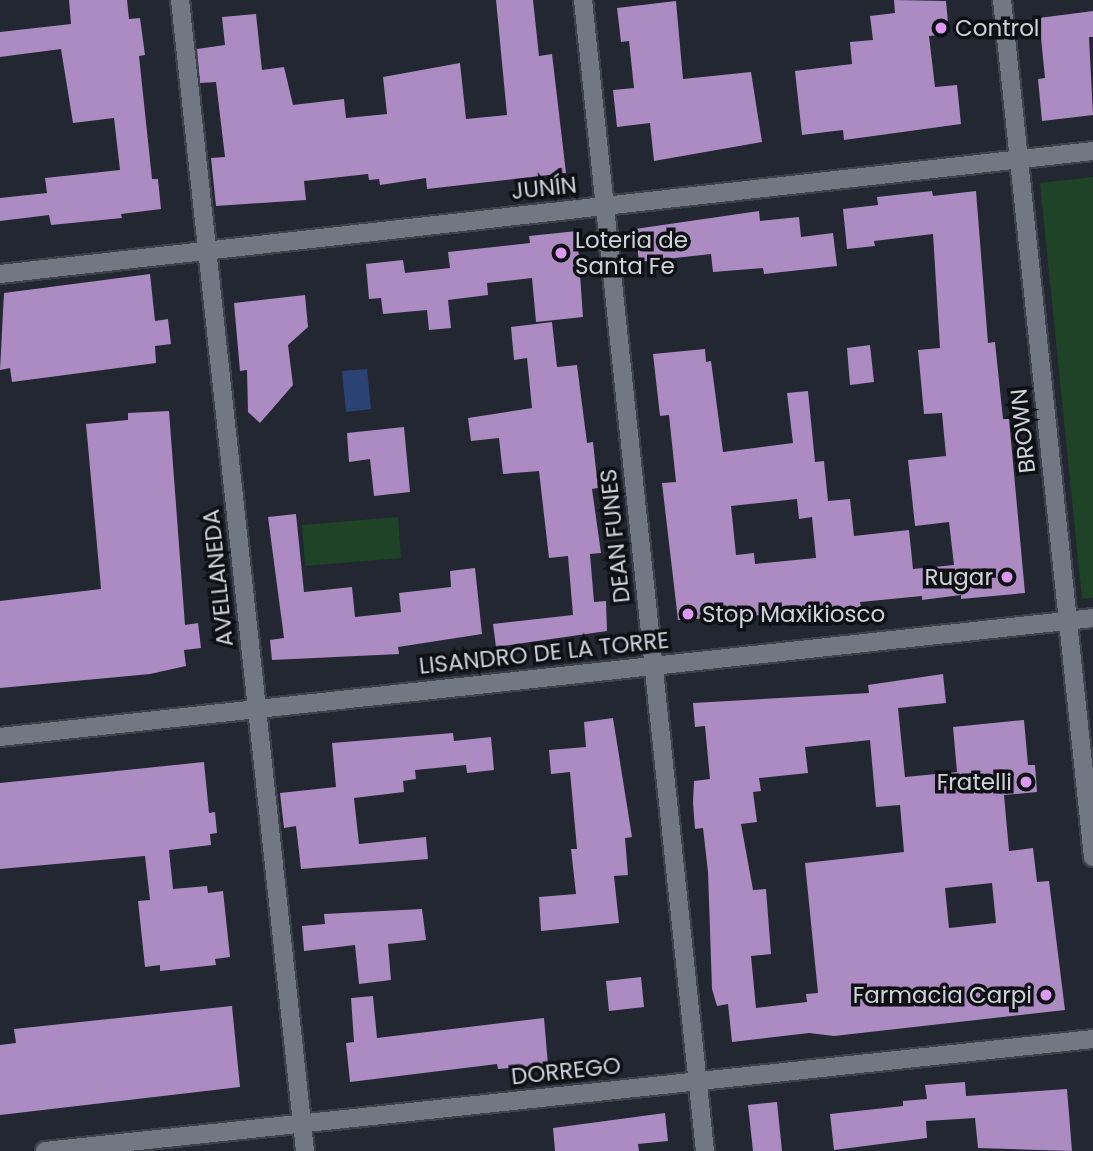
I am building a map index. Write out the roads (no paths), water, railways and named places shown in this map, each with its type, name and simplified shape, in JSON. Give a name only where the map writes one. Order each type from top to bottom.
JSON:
[{"type":"street","name":"AVELLANEDA","points":[[180,0],[305,1151]]},
{"type":"street","name":"DEAN FUNES","points":[[583,0],[705,1151]]},
{"type":"street","name":"BROWN","points":[[1002,0],[1093,858]]},
{"type":"street","name":"JUNÍN","points":[[0,274],[1093,151]]},
{"type":"street","name":"LISANDRO DE LA TORRE","points":[[0,737],[1093,618]]},
{"type":"street","name":"DORREGO","points":[[45,1151],[1093,1039]]},
{"type":"water","points":[[367,369],[371,409],[346,412],[342,371]]},
{"type":"place","name":"Control","points":[[941,28]]},
{"type":"place","name":"Loteria de Santa Fe","points":[[561,253]]},
{"type":"place","name":"Rugar","points":[[1007,577]]},
{"type":"place","name":"Stop Maxikiosco","points":[[688,614]]},
{"type":"place","name":"Fratelli","points":[[1026,782]]},
{"type":"place","name":"Farmacia Carpi","points":[[1046,995]]}]
